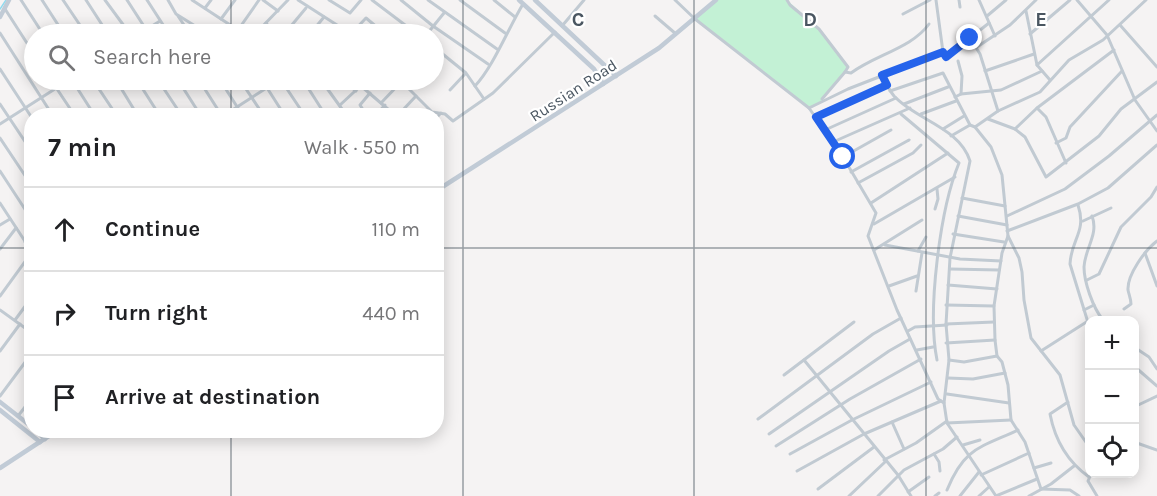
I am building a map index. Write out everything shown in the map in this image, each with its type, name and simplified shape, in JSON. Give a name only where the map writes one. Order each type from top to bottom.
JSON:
[{"type":"main road","points":[[0,17],[9,0]]},
{"type":"main road","points":[[519,0],[594,69],[603,84]]},
{"type":"main road","points":[[535,0],[616,76]]},
{"type":"main road","name":"Russian Road","points":[[444,186],[677,35],[716,0]]},
{"type":"main road","points":[[0,402],[24,421]]},
{"type":"main road","points":[[0,410],[24,427]]},
{"type":"main road","points":[[0,468],[46,438]]},
{"type":"street","points":[[21,0],[37,24]]},
{"type":"street","points":[[42,0],[58,24]]},
{"type":"street","points":[[63,0],[79,24]]},
{"type":"street","points":[[86,0],[102,24]]},
{"type":"street","points":[[105,0],[122,24]]},
{"type":"street","points":[[127,0],[142,24]]},
{"type":"street","points":[[147,0],[162,24]]},
{"type":"street","points":[[168,0],[183,24]]},
{"type":"street","points":[[192,0],[229,24]]},
{"type":"street","points":[[205,8],[211,0]]},
{"type":"street","points":[[221,19],[235,0]]},
{"type":"street","points":[[243,24],[261,0],[278,11]]},
{"type":"street","points":[[266,23],[288,0]]},
{"type":"street","points":[[298,0],[336,24]]},
{"type":"street","points":[[329,0],[350,13],[362,0]]},
{"type":"street","points":[[372,0],[404,24]]},
{"type":"street","points":[[401,0],[431,24]]},
{"type":"street","points":[[428,0],[497,49]]},
{"type":"street","points":[[460,0],[505,33]]},
{"type":"street","points":[[494,0],[515,17]]},
{"type":"street","points":[[561,26],[584,0]]},
{"type":"street","points":[[675,0],[695,19],[809,108],[825,130],[876,213],[874,224],[868,234],[910,339],[938,399],[943,402]]},
{"type":"street","points":[[705,0],[711,5]]},
{"type":"street","points":[[787,0],[825,35],[848,67],[821,101]]},
{"type":"street","points":[[903,14],[930,0]]},
{"type":"street","points":[[936,0],[943,52],[946,57],[989,23]]},
{"type":"street","points":[[959,0],[960,7]]},
{"type":"street","points":[[979,0],[995,36]]},
{"type":"street","points":[[987,16],[1006,0]]},
{"type":"street","points":[[976,47],[995,36],[1036,0]]},
{"type":"street","points":[[1029,35],[1070,0]]},
{"type":"street","points":[[1077,0],[1107,35],[1135,100],[1148,122],[1157,131]]},
{"type":"street","points":[[1037,65],[1109,0]]},
{"type":"street","points":[[975,127],[998,111],[1040,92],[1069,60],[1120,25],[1146,0]]},
{"type":"street","points":[[475,86],[485,76],[488,64],[524,4]]},
{"type":"street","points":[[292,24],[306,7]]},
{"type":"street","points":[[5,9],[24,38]]},
{"type":"street","points":[[1026,10],[1029,35],[1037,65],[1050,80]]},
{"type":"street","points":[[435,24],[444,13]]},
{"type":"street","points":[[176,14],[192,24]]},
{"type":"street","points":[[318,24],[324,16]]},
{"type":"street","points":[[655,16],[677,35]]},
{"type":"street","points":[[360,24],[366,18],[373,24]]},
{"type":"street","points":[[155,24],[160,21]]},
{"type":"street","points":[[845,72],[851,73],[881,55],[920,37],[929,24]]},
{"type":"street","points":[[1120,25],[1157,67]]},
{"type":"street","points":[[444,115],[453,121],[484,99],[556,32]]},
{"type":"street","points":[[0,33],[24,70]]},
{"type":"street","points":[[444,34],[488,64]]},
{"type":"street","points":[[970,38],[976,47],[998,111]]},
{"type":"street","points":[[1015,129],[1037,108],[1114,50]]},
{"type":"street","points":[[809,108],[882,75],[943,52]]},
{"type":"street","points":[[985,71],[1034,54]]},
{"type":"street","points":[[444,55],[466,73],[484,99]]},
{"type":"street","points":[[958,61],[962,76],[961,94]]},
{"type":"street","points":[[0,69],[25,108],[53,90]]},
{"type":"street","points":[[1056,143],[1066,138],[1070,127],[1122,71]]},
{"type":"street","points":[[921,114],[956,99],[961,94],[991,92],[1042,72]]},
{"type":"street","points":[[450,90],[466,73]]},
{"type":"street","points":[[890,91],[943,73],[964,116],[970,125],[975,127],[997,158],[1007,216],[1007,238],[994,306],[995,340],[1005,373],[1011,420],[1029,453],[1041,489]]},
{"type":"street","points":[[882,75],[896,98],[951,136],[967,151],[970,161],[953,234],[950,258],[946,305],[946,343],[949,360],[946,394],[943,402],[947,422],[996,496],[1037,479]]},
{"type":"street","points":[[988,119],[1015,129],[1025,137],[1046,177],[1099,136],[1121,109],[1157,82]]},
{"type":"street","points":[[816,117],[887,85]]},
{"type":"street","points":[[904,104],[948,87]]},
{"type":"street","points":[[37,90],[48,108]]},
{"type":"street","points":[[57,90],[70,108]]},
{"type":"street","points":[[78,90],[90,108]]},
{"type":"street","points":[[100,90],[112,108]]},
{"type":"street","points":[[122,90],[133,108]]},
{"type":"street","points":[[143,90],[155,108]]},
{"type":"street","points":[[165,90],[177,108]]},
{"type":"street","points":[[184,90],[196,108]]},
{"type":"street","points":[[205,90],[217,108]]},
{"type":"street","points":[[227,90],[238,106]]},
{"type":"street","points":[[247,90],[259,108]]},
{"type":"street","points":[[235,108],[264,90]]},
{"type":"street","points":[[268,90],[280,108]]},
{"type":"street","points":[[287,90],[299,108]]},
{"type":"street","points":[[309,90],[321,108]]},
{"type":"street","points":[[329,90],[342,108]]},
{"type":"street","points":[[366,90],[387,108]]},
{"type":"street","points":[[380,108],[394,90]]},
{"type":"street","points":[[410,90],[428,108]]},
{"type":"street","points":[[340,105],[356,91]]},
{"type":"street","points":[[362,108],[360,105],[370,93]]},
{"type":"street","points":[[405,108],[416,96]]},
{"type":"street","points":[[825,130],[896,98]]},
{"type":"street","points":[[0,104],[24,140]]},
{"type":"street","points":[[833,142],[870,124],[901,114],[910,108]]},
{"type":"street","points":[[1037,108],[1046,117],[1066,163]]},
{"type":"street","points":[[0,123],[24,109]]},
{"type":"street","points":[[901,114],[959,163],[942,223],[933,347],[937,360]]},
{"type":"street","points":[[1007,216],[1065,189],[1109,156],[1157,115]]},
{"type":"street","points":[[942,129],[964,116]]},
{"type":"street","points":[[951,136],[970,125]]},
{"type":"street","points":[[843,157],[891,130]]},
{"type":"street","points":[[0,138],[24,174]]},
{"type":"street","points":[[851,172],[909,140]]},
{"type":"street","points":[[858,183],[913,153],[921,145]]},
{"type":"street","points":[[1007,231],[1078,204],[1108,188],[1157,145]]},
{"type":"street","points":[[871,203],[948,153]]},
{"type":"street","points":[[0,171],[24,208]]},
{"type":"street","points":[[874,224],[955,177]]},
{"type":"street","points":[[1087,280],[1100,274],[1121,227],[1151,197],[1157,187]]},
{"type":"street","points":[[935,209],[938,199],[937,189]]},
{"type":"street","points":[[962,198],[1005,206]]},
{"type":"street","points":[[0,203],[24,240]]},
{"type":"street","points":[[1078,204],[1083,221],[1070,264],[1086,316]]},
{"type":"street","points":[[1083,221],[1111,208]]},
{"type":"street","points":[[958,216],[1007,225]]},
{"type":"street","points":[[1092,216],[1096,225],[1084,267],[1094,305],[1100,316]]},
{"type":"street","points":[[0,225],[10,219]]},
{"type":"street","points":[[874,250],[922,220]]},
{"type":"street","points":[[0,249],[16,228]]},
{"type":"street","points":[[953,234],[1004,243],[1007,238]]},
{"type":"street","points":[[916,291],[920,252],[926,237]]},
{"type":"street","points":[[1007,238],[1019,258],[1031,338],[1060,375],[1074,425],[1085,442]]},
{"type":"street","points":[[1124,309],[1131,304],[1128,288],[1145,251],[1157,241]]},
{"type":"street","points":[[885,245],[950,258],[1001,261]]},
{"type":"street","points":[[1145,251],[1157,286]]},
{"type":"street","points":[[0,296],[24,263]]},
{"type":"street","points":[[950,269],[1000,270]]},
{"type":"street","points":[[1152,276],[1157,274]]},
{"type":"street","points":[[889,286],[917,276]]},
{"type":"street","points":[[948,285],[997,289]]},
{"type":"street","points":[[946,305],[994,306]]},
{"type":"street","points":[[1084,310],[1094,305]]},
{"type":"street","points":[[15,320],[24,308]]},
{"type":"street","points":[[0,310],[24,327]]},
{"type":"street","points":[[758,419],[901,318]]},
{"type":"street","points":[[784,375],[854,322]]},
{"type":"street","points":[[907,331],[915,327],[934,325],[994,322]]},
{"type":"street","points":[[1041,351],[1085,323]]},
{"type":"street","points":[[0,351],[20,324]]},
{"type":"street","points":[[769,434],[910,339]]},
{"type":"street","points":[[946,343],[995,340]]},
{"type":"street","points":[[917,350],[933,347]]},
{"type":"street","points":[[1139,350],[1149,357],[1157,369]]},
{"type":"street","points":[[949,360],[964,362],[998,356]]},
{"type":"street","points":[[776,446],[840,405],[921,359]]},
{"type":"street","points":[[804,360],[884,461],[898,475],[909,494],[929,477]]},
{"type":"street","points":[[0,396],[24,364]]},
{"type":"street","points":[[1139,370],[1157,386]]},
{"type":"street","points":[[948,378],[973,379],[1005,373]]},
{"type":"street","points":[[790,454],[852,420],[931,382]]},
{"type":"street","points":[[946,394],[1009,404]]},
{"type":"street","points":[[1139,405],[1157,396]]},
{"type":"street","points":[[797,471],[864,434],[943,402]]},
{"type":"street","points":[[1068,402],[1050,414],[1060,443],[1074,466],[1085,472]]},
{"type":"street","points":[[18,416],[24,408]]},
{"type":"street","points":[[849,496],[884,461],[947,422],[1011,420]]},
{"type":"street","points":[[892,422],[904,449]]},
{"type":"street","points":[[947,490],[957,467],[968,455],[1018,430]]},
{"type":"street","points":[[878,496],[898,475],[934,454],[957,437]]},
{"type":"street","points":[[963,445],[980,440]]},
{"type":"street","points":[[1139,444],[1157,450]]},
{"type":"street","points":[[818,489],[874,447]]},
{"type":"street","points":[[960,496],[980,473],[1029,453]]},
{"type":"street","points":[[934,454],[939,462],[940,471]]},
{"type":"street","points":[[1034,468],[1052,463]]},
{"type":"street","points":[[1029,496],[1074,466]]},
{"type":"street","points":[[1089,478],[1088,481],[1096,496]]},
{"type":"street","points":[[979,496],[989,486]]},
{"type":"street","points":[[1041,489],[1070,490],[1078,496]]},
{"type":"street","points":[[935,496],[939,493]]},
{"type":"green space","points":[[716,0],[787,0],[819,29],[848,67],[821,101],[809,108],[695,19]]},
{"type":"waterway","points":[[0,9],[6,0]]},
{"type":"route","points":[[843,157],[816,117],[887,85],[882,75],[943,52],[946,57],[970,38]]}]
